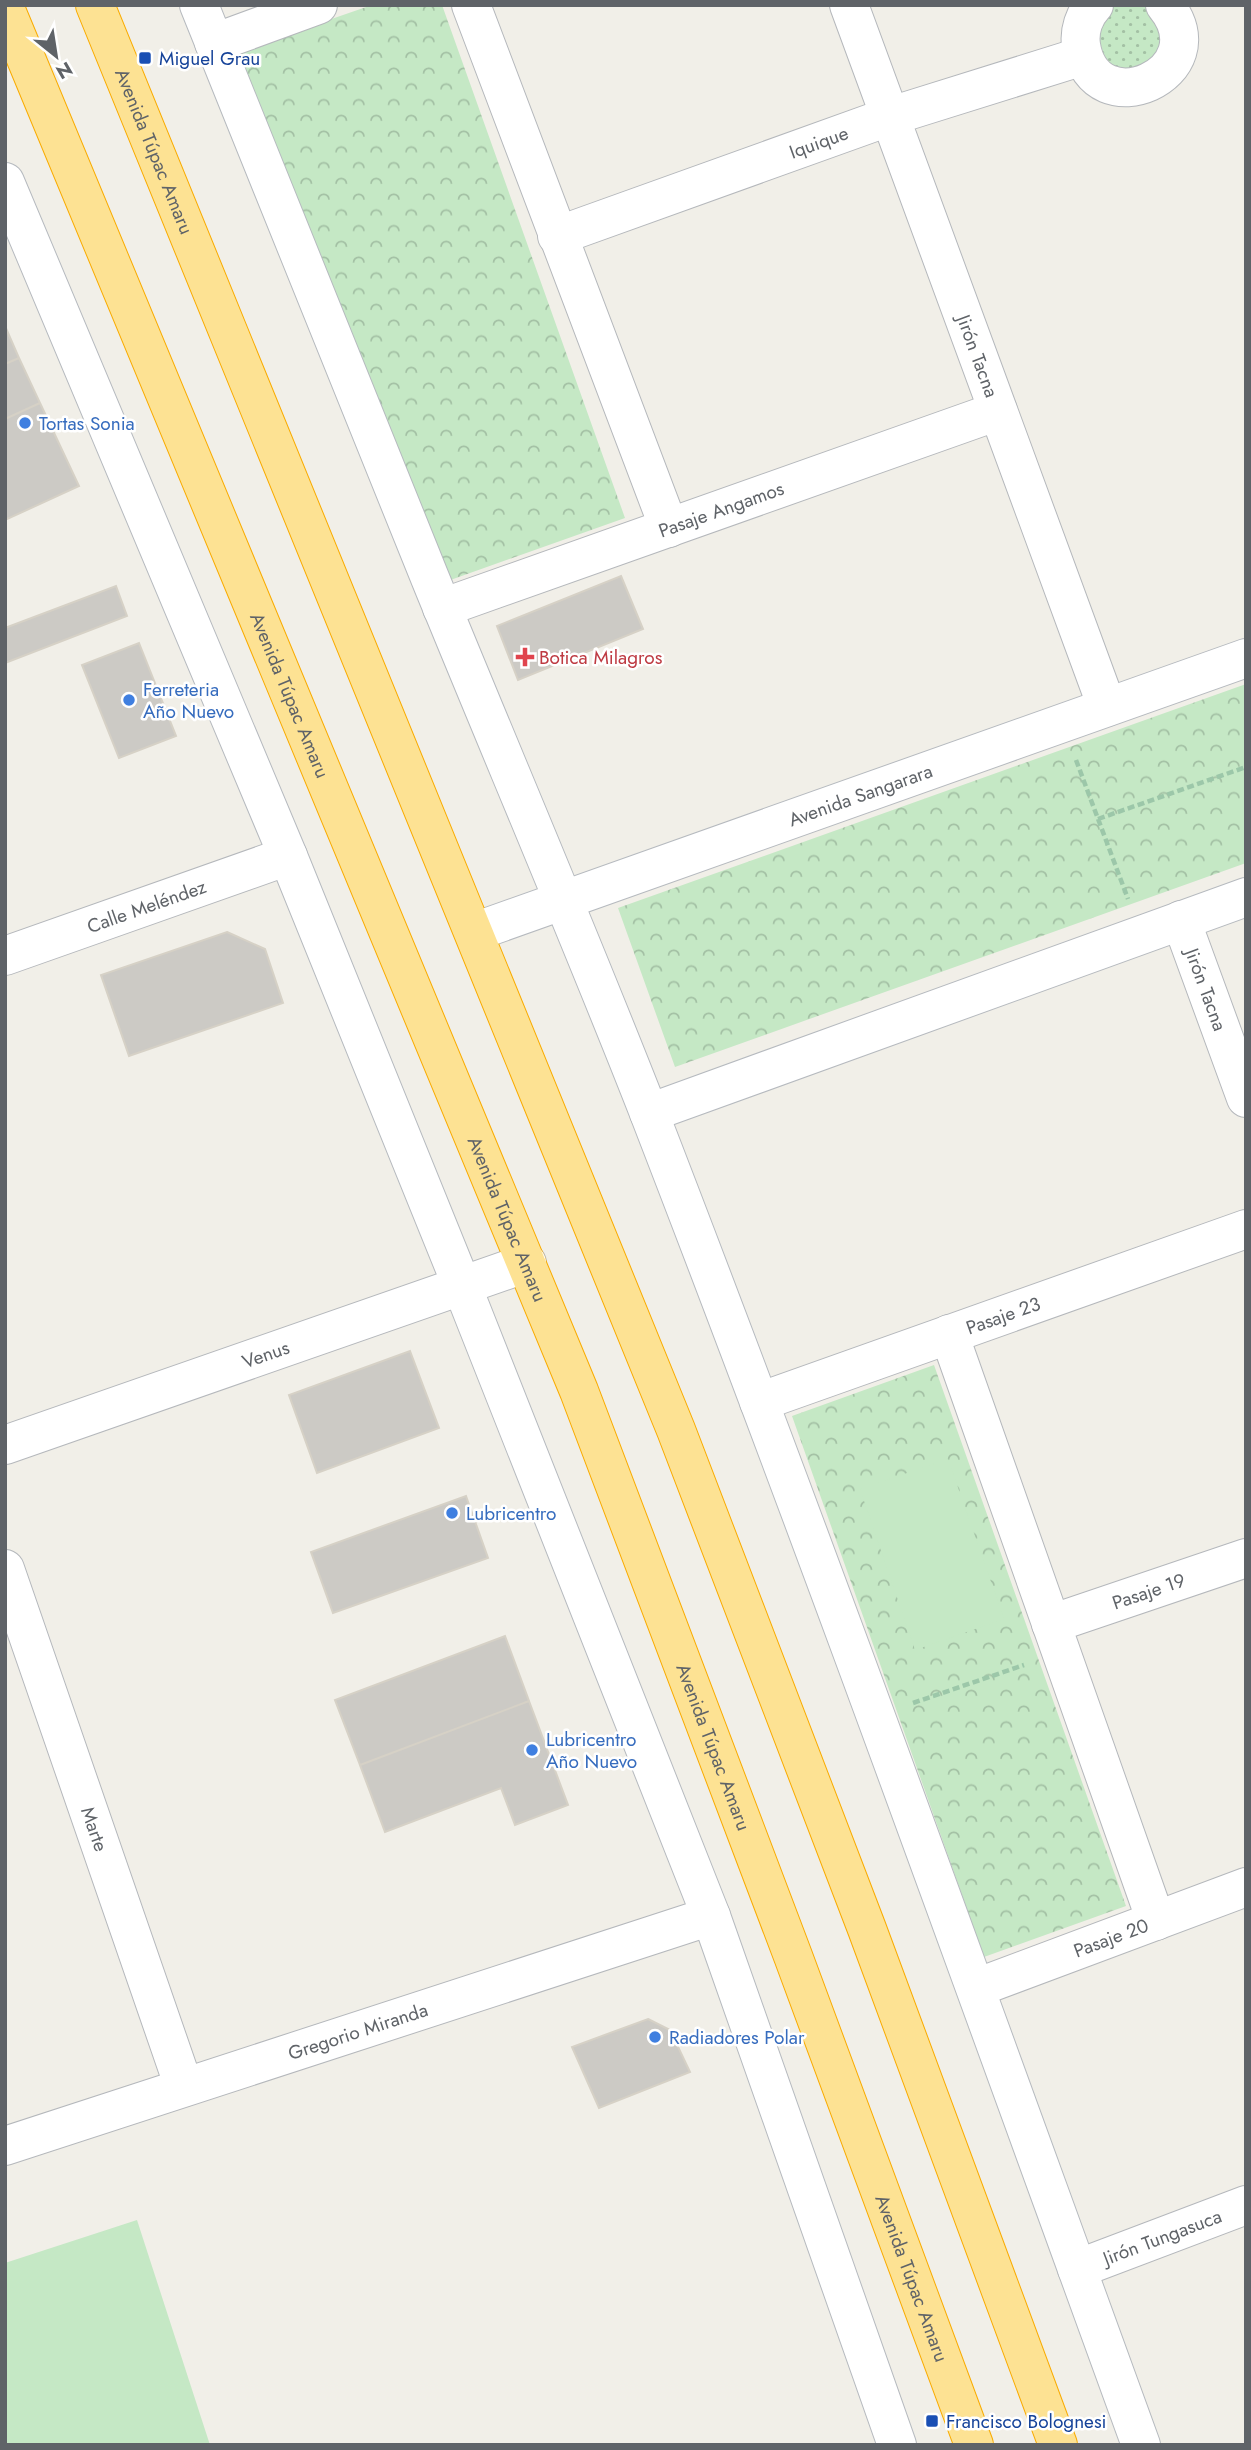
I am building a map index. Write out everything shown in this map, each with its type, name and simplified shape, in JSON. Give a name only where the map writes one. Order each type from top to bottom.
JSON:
[{"type":"highway","name":"Avenida Túpac Amaru","points":[[95,5],[677,1430],[867,1929],[1058,2445]]},
{"type":"highway","name":"Avenida Túpac Amaru","points":[[5,8],[579,1391],[798,1969],[974,2445]]},
{"type":"street","points":[[199,5],[649,1113],[976,1988],[1141,2445]]},
{"type":"street","points":[[214,43],[318,5]]},
{"type":"street","points":[[471,5],[668,528]]},
{"type":"street","name":"Jirón Tacna","points":[[849,5],[1107,707]]},
{"type":"street","points":[[1094,5],[1082,24],[1080,40],[1083,56],[1091,70],[1103,81],[1134,87],[1150,83],[1163,74],[1173,61],[1178,46],[1178,29],[1165,5]]},
{"type":"street","name":"Iquique","points":[[557,236],[891,116],[1083,56]]},
{"type":"street","points":[[5,182],[288,856],[462,1286],[711,1916],[897,2445]]},
{"type":"street","name":"Pasaje Angamos","points":[[442,608],[998,411]]},
{"type":"street","name":"Avenida Sangarara","points":[[474,932],[1246,658]]},
{"type":"street","name":"Calle Meléndez","points":[[5,956],[288,856]]},
{"type":"street","points":[[649,1113],[1246,897]]},
{"type":"street","name":"Jirón Tacna","points":[[1181,920],[1246,1098]]},
{"type":"street","name":"Pasaje 23","points":[[759,1402],[1246,1229]]},
{"type":"street","name":"Venus","points":[[5,1445],[527,1264]]},
{"type":"street","points":[[949,1334],[1156,1921]]},
{"type":"street","name":"Pasaje 19","points":[[1056,1638],[1246,1558]]},
{"type":"street","name":"Marte","points":[[5,1569],[184,2087]]},
{"type":"street","name":"Pasaje 20","points":[[976,1988],[1246,1887]]},
{"type":"street","name":"Gregorio Miranda","points":[[5,2146],[711,1916]]},
{"type":"street","name":"Jirón Tungasuca","points":[[1077,2269],[1246,2206]]},
{"type":"path","points":[[1062,723],[1142,935]]},
{"type":"path","points":[[1098,819],[1246,767]]},
{"type":"path","points":[[875,1716],[1056,1638]]},
{"type":"green space","points":[[372,5],[442,5],[625,518],[442,583],[227,55]]},
{"type":"green space","points":[[1116,5],[1148,7],[1161,23],[1167,33],[1154,67],[1109,70],[1095,28],[1109,9]]},
{"type":"green space","points":[[1246,684],[1246,863],[675,1067],[618,908]]},
{"type":"green space","points":[[934,1365],[1126,1906],[984,1957],[792,1416]]},
{"type":"green space","points":[[948,1459],[1004,1619],[915,1650],[860,1489]]},
{"type":"green space","points":[[137,2220],[210,2445],[5,2445],[5,2263]]},
{"type":"building","points":[[5,326],[19,358],[5,364]]},
{"type":"building","points":[[19,358],[40,403],[5,419],[5,364]]},
{"type":"building","points":[[40,403],[79,486],[5,520],[5,419]]},
{"type":"building","points":[[621,576],[643,629],[518,680],[497,626]]},
{"type":"building","points":[[116,586],[127,616],[5,663],[5,628]]},
{"type":"building","name":"Ferreteria Año Nuevo","points":[[139,643],[176,736],[119,758],[82,665]]},
{"type":"building","points":[[227,932],[265,949],[283,1003],[129,1056],[101,975]]},
{"type":"building","points":[[410,1351],[439,1428],[317,1473],[289,1395]]},
{"type":"building","points":[[466,1496],[488,1558],[333,1613],[311,1552]]},
{"type":"building","points":[[505,1636],[529,1701],[360,1765],[335,1700]]},
{"type":"building","points":[[529,1701],[568,1805],[515,1825],[501,1788],[385,1832],[360,1765]]},
{"type":"building","points":[[648,2019],[670,2030],[690,2072],[599,2108],[572,2047]]},
{"type":"place","name":"Miguel Grau","points":[[145,58]]},
{"type":"place","name":"Tortas Sonia","points":[[25,423]]},
{"type":"place","name":"Botica Milagros","points":[[525,657]]},
{"type":"place","name":"Ferreteria Año Nuevo","points":[[129,700]]},
{"type":"place","name":"Lubricentro","points":[[452,1513]]},
{"type":"place","name":"Lubricentro Año Nuevo","points":[[532,1750]]},
{"type":"place","name":"Radiadores Polar","points":[[655,2037]]},
{"type":"place","name":"Francisco Bolognesi","points":[[932,2421]]}]
